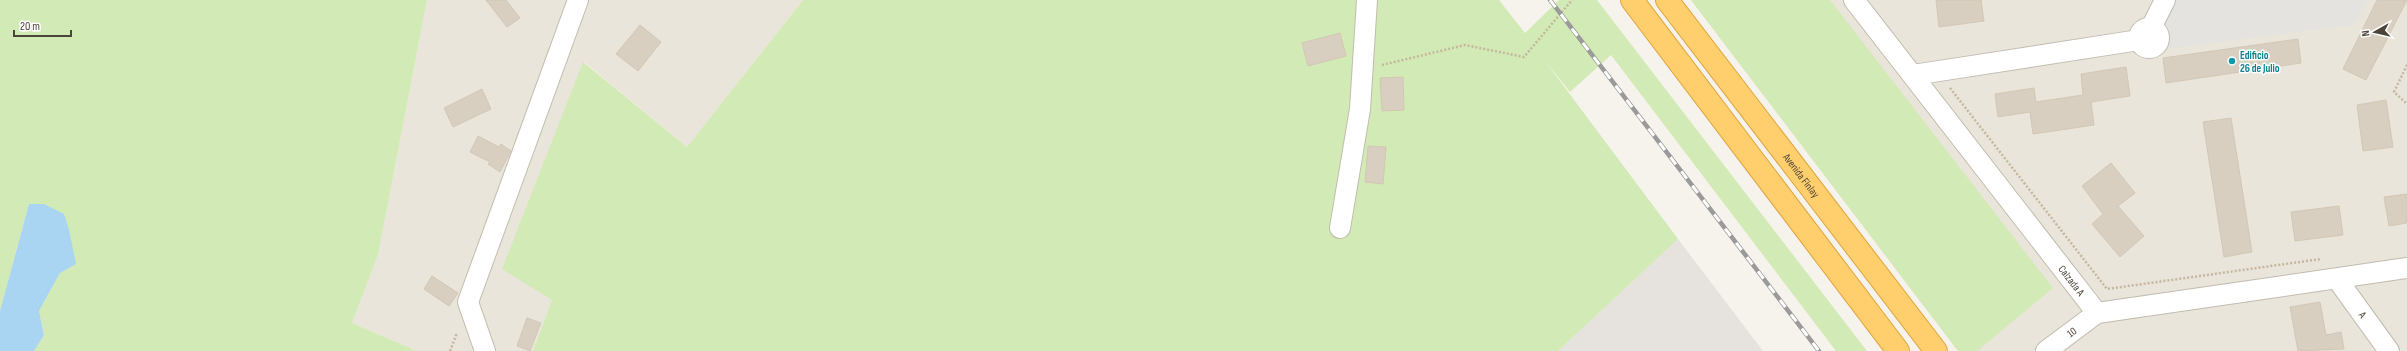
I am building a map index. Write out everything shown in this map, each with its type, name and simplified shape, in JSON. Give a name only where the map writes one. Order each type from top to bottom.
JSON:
[{"type":"highway","points":[[1632,0],[1898,351]]},
{"type":"highway","name":"Avenida Finlay","points":[[1667,0],[1936,351]]},
{"type":"street","points":[[485,351],[468,302],[578,0]]},
{"type":"street","points":[[1340,228],[1355,149],[1364,70],[1367,0]]},
{"type":"street","name":"Calzada A","points":[[1854,0],[2097,313]]},
{"type":"street","points":[[1913,75],[2145,34],[2165,0]]},
{"type":"street","points":[[2097,313],[2407,268]]},
{"type":"street","name":"A","points":[[2337,279],[2389,351]]},
{"type":"street","name":"10","points":[[2046,351],[2097,313]]},
{"type":"path","points":[[1364,70],[1465,45],[1524,57],[1572,0]]},
{"type":"path","points":[[2407,66],[2394,92],[2407,104]]},
{"type":"path","points":[[1937,71],[2107,289],[2328,258]]},
{"type":"shaded area","points":[[427,0],[803,0],[687,147],[584,62],[552,300],[533,351],[417,351],[352,323],[378,255]]},
{"type":"shaded area","points":[[1691,0],[2407,0],[2407,351],[1958,351]]},
{"type":"shaded area","points":[[2165,0],[2369,0],[2353,25],[2166,49],[2160,10]]},
{"type":"shaded area","points":[[1678,239],[1763,351],[1558,351]]},
{"type":"green space","points":[[0,0],[427,0],[378,255],[352,323],[417,351],[34,351],[44,335],[39,311],[60,273],[29,204],[0,311]]},
{"type":"green space","points":[[803,0],[1499,0],[1525,33],[1559,0],[1597,0],[1867,351],[1836,351],[1611,55],[1570,92],[1545,61],[1678,239],[1558,351],[533,351],[552,300],[502,269],[583,62],[687,147]]},
{"type":"green space","points":[[1691,0],[1830,0],[2053,288],[1977,351],[1958,351]]},
{"type":"water","points":[[29,204],[44,204],[64,214],[76,264],[60,273],[39,311],[44,335],[34,351],[0,351],[0,311]]},
{"type":"building","points":[[486,0],[506,0],[520,18],[507,27]]},
{"type":"building","points":[[1936,0],[1981,0],[1984,21],[1939,27]]},
{"type":"building","points":[[2377,0],[2407,0],[2366,80],[2343,69]]},
{"type":"building","points":[[640,25],[661,42],[638,71],[616,54]]},
{"type":"building","points":[[1340,33],[1346,56],[1308,66],[1302,43]]},
{"type":"building","name":"Edificio 26 de Julio","points":[[2298,39],[2301,63],[2166,83],[2163,58]]},
{"type":"building","points":[[2126,67],[2130,96],[2091,102],[2094,125],[2033,134],[2030,112],[1998,117],[1995,94],[2034,88],[2036,102],[2083,95],[2081,74]]},
{"type":"building","points":[[1403,77],[1404,110],[1382,111],[1380,78]]},
{"type":"building","points":[[482,89],[491,109],[453,127],[444,108]]},
{"type":"building","points":[[2386,100],[2393,147],[2363,151],[2357,105]]},
{"type":"building","points":[[2231,118],[2252,252],[2224,257],[2203,122]]},
{"type":"building","points":[[478,136],[499,147],[501,144],[511,151],[500,172],[488,164],[490,162],[470,152]]},
{"type":"building","points":[[1368,146],[1386,147],[1383,184],[1365,182]]},
{"type":"building","points":[[2111,163],[2135,193],[2118,206],[2144,236],[2120,257],[2092,224],[2103,214],[2082,186]]},
{"type":"building","points":[[2407,194],[2407,223],[2389,226],[2384,197]]},
{"type":"building","points":[[2339,206],[2343,235],[2295,241],[2291,212]]},
{"type":"building","points":[[432,276],[458,293],[449,306],[424,289]]},
{"type":"building","points":[[2320,302],[2326,335],[2341,332],[2344,349],[2298,351],[2290,307]]},
{"type":"building","points":[[527,318],[541,323],[530,351],[517,346]]},
{"type":"railway","points":[[1550,0],[1819,351]]},
{"type":"place","name":"Edificio 26 de Julio","points":[[2232,61]]}]
